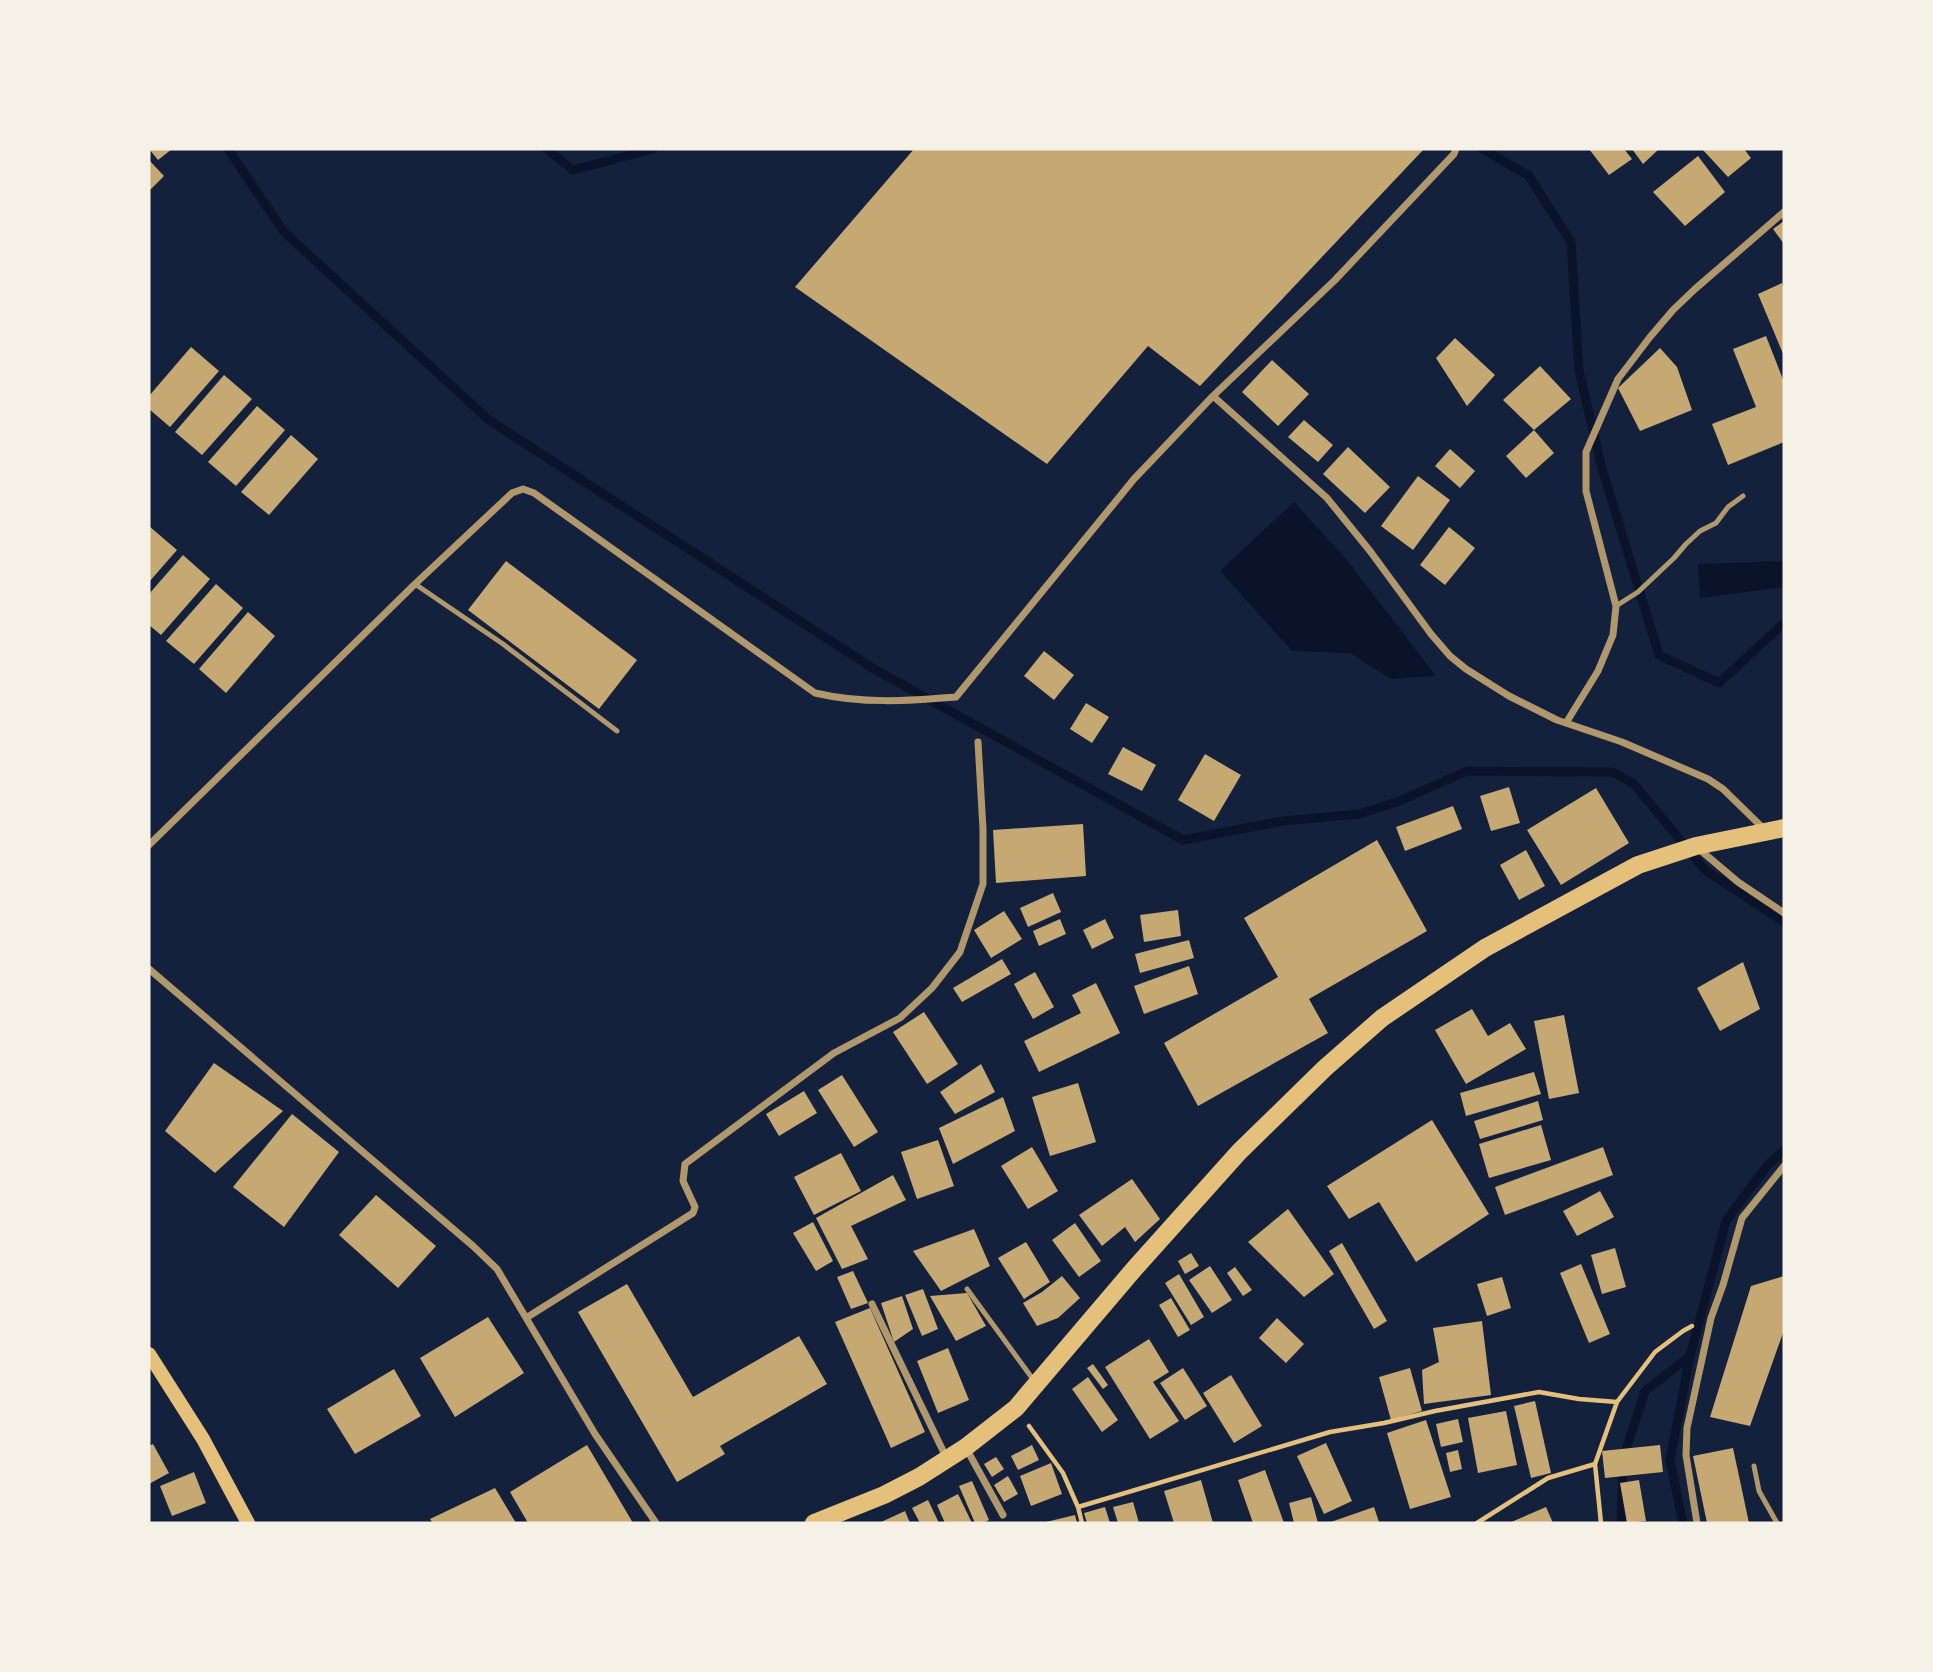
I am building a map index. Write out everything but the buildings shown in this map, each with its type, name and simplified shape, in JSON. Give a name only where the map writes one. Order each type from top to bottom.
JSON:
[{"type":"main road","points":[[814,1523],[884,1495],[948,1460],[1016,1408],[1135,1268],[1239,1152],[1325,1068],[1382,1018],[1485,948],[1638,865],[1696,846],[1784,828]]},
{"type":"main road","points":[[149,1354],[203,1439],[248,1523]]},
{"type":"street","points":[[149,845],[415,584],[512,493],[523,489],[534,493],[815,693],[840,699],[875,702],[956,697],[1134,479],[1213,396],[1335,280],[1455,152]]},
{"type":"street","points":[[1566,723],[1598,671],[1613,635],[1616,606],[1586,491],[1586,452],[1618,379],[1673,310],[1784,212]]},
{"type":"street","points":[[1213,396],[1327,498],[1431,634],[1450,656],[1466,669],[1509,696],[1566,723],[1622,742],[1708,779],[1723,789],[1765,830]]},
{"type":"street","points":[[526,1318],[693,1213],[695,1207],[683,1181],[685,1164],[834,1053],[900,1018],[932,988],[960,952],[982,884],[984,828],[978,742]]},
{"type":"street","points":[[1696,846],[1738,882],[1784,913]]},
{"type":"street","points":[[149,969],[498,1269],[595,1434],[656,1523]]},
{"type":"street","points":[[1697,1523],[1686,1455],[1687,1428],[1711,1318],[1742,1218],[1784,1166]]},
{"type":"street","points":[[872,1304],[948,1460]]},
{"type":"street","points":[[966,1447],[1003,1515]]},
{"type":"lane","points":[[1616,606],[1638,592],[1700,531],[1716,523],[1728,507],[1743,496]]},
{"type":"lane","points":[[415,584],[503,644],[617,731]]},
{"type":"lane","points":[[967,1289],[1036,1385]]},
{"type":"lane","points":[[1754,1466],[1759,1491],[1777,1523]]},
{"type":"path","points":[[1601,1523],[1595,1464],[1617,1402],[1655,1352],[1682,1331]]},
{"type":"path","points":[[1078,1507],[1329,1432],[1435,1411],[1539,1392],[1617,1402]]},
{"type":"path","points":[[1016,1408],[1063,1473],[1083,1523]]},
{"type":"path","points":[[1477,1523],[1548,1478],[1595,1464]]},
{"type":"water","points":[[1294,502],[1347,560],[1436,676],[1391,679],[1350,653],[1292,651],[1220,571]]},
{"type":"water","points":[[1784,561],[1784,587],[1700,598],[1698,564]]},
{"type":"waterway","points":[[228,149],[284,232],[489,420],[874,669],[1183,840],[1283,821],[1359,814],[1397,802],[1467,771],[1613,772],[1634,784],[1705,870],[1784,922]]},
{"type":"waterway","points":[[547,149],[573,170],[653,149]]},
{"type":"waterway","points":[[1483,149],[1529,176],[1571,242],[1579,370],[1601,465],[1659,655],[1719,683],[1784,623]]},
{"type":"waterway","points":[[1683,1523],[1670,1460],[1690,1356],[1726,1221],[1766,1167],[1784,1150]]},
{"type":"waterway","points":[[1621,1523],[1623,1459],[1645,1391],[1690,1356]]}]
